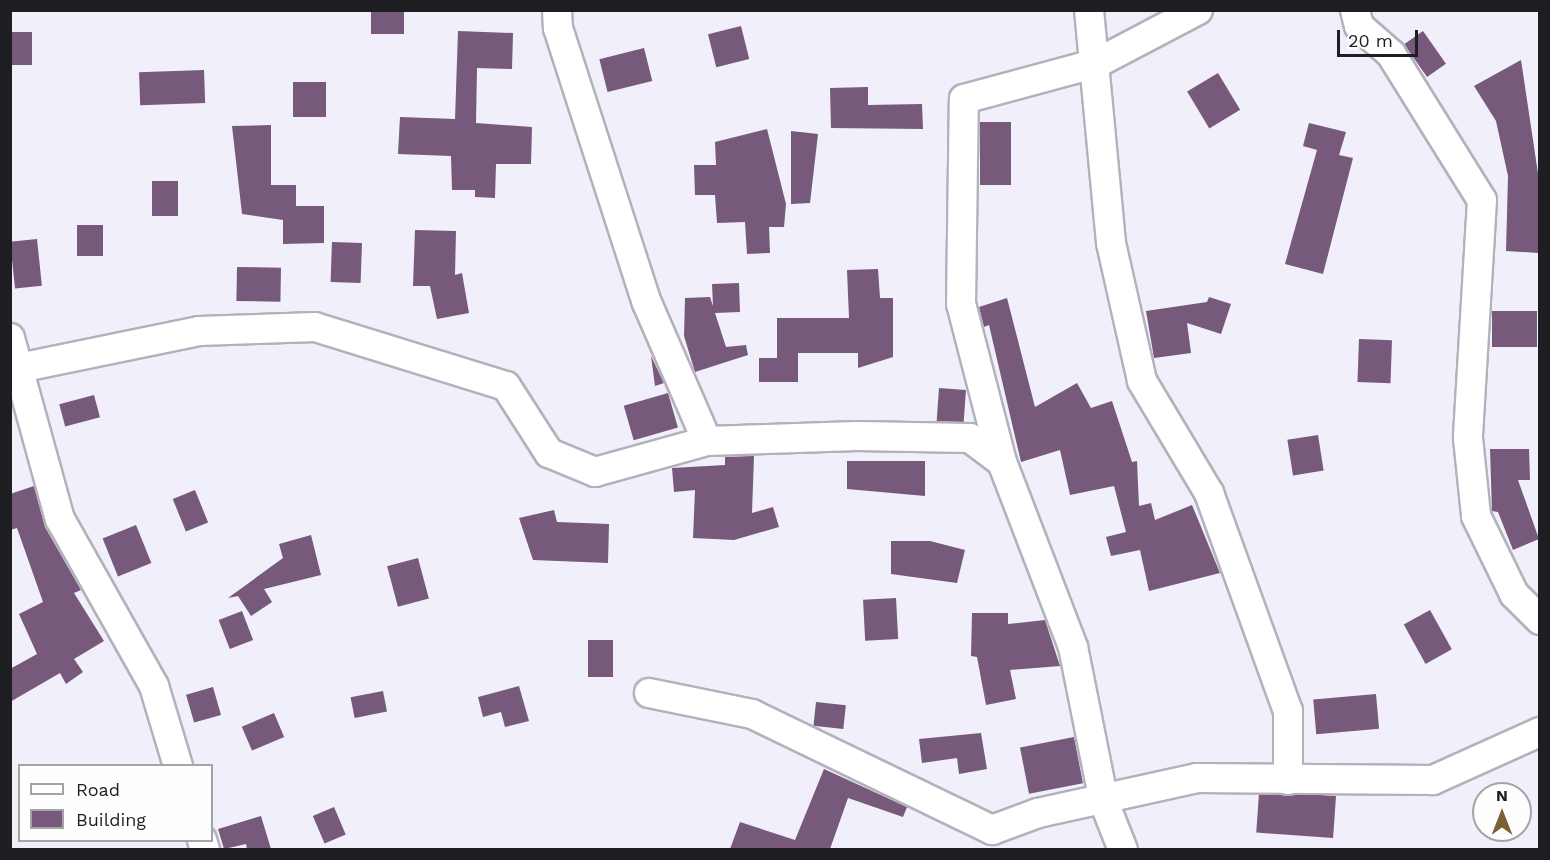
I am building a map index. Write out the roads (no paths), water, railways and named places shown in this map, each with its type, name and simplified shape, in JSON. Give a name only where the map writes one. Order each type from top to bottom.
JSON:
[{"type":"street","points":[[557,10],[558,28],[647,303],[707,441]]},
{"type":"street","points":[[1089,10],[1097,63],[1111,243],[1142,381],[1209,493],[1288,711],[1288,780]]},
{"type":"street","points":[[1123,849],[1104,802],[1073,647],[1002,462],[961,304],[964,99],[1097,63],[1198,10]]},
{"type":"street","points":[[1355,10],[1359,26],[1391,54],[1482,200],[1468,438],[1476,516],[1514,594],[1539,620]]},
{"type":"street","points":[[20,368],[199,331],[315,327],[506,386],[549,453],[595,472],[707,441],[970,438],[1002,462]]},
{"type":"street","points":[[10,338],[60,519],[154,686],[178,764]]},
{"type":"street","points":[[649,693],[752,714],[992,830],[1038,813],[1104,802],[1197,777],[1288,780],[1433,780],[1539,732]]}]
